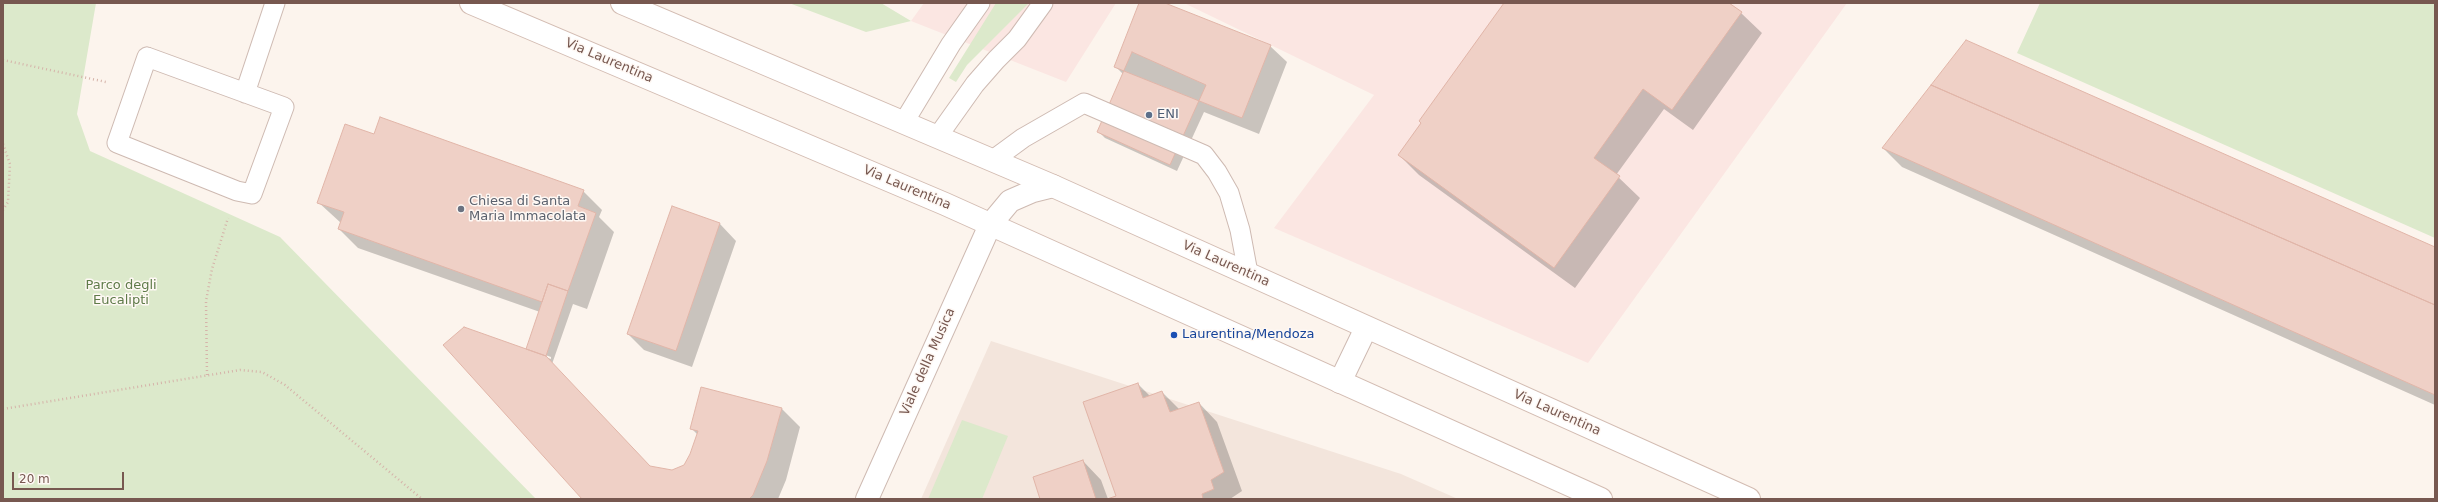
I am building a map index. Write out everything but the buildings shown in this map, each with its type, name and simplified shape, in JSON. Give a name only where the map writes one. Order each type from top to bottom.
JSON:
[{"type":"main road","name":"Via Laurentina","points":[[471,3],[945,204],[1601,499]]},
{"type":"main road","name":"Via Laurentina","points":[[622,3],[1054,186],[1748,499]]},
{"type":"main road","name":"Viale della Musica","points":[[867,499],[990,225],[1010,201],[1033,191],[1054,186]]},
{"type":"main road","points":[[1340,382],[1366,328]]},
{"type":"lane","points":[[245,93],[275,3]]},
{"type":"lane","points":[[904,122],[951,44],[980,3]]},
{"type":"lane","points":[[938,136],[975,84],[1017,39],[1043,3]]},
{"type":"lane","points":[[147,57],[284,107],[252,194],[237,191],[117,143],[136,89],[147,57]]},
{"type":"lane","points":[[992,160],[1023,138],[1084,103],[1204,155],[1217,172],[1229,193],[1240,230],[1248,273]]},
{"type":"path","points":[[4,61],[136,89]]},
{"type":"path","points":[[3,144],[10,164],[8,202],[3,210]]},
{"type":"path","points":[[207,375],[206,302],[212,269],[237,191]]},
{"type":"path","points":[[3,409],[240,370],[262,372],[285,385],[422,499]]},
{"type":"shaded area","points":[[924,3],[1116,3],[1066,82],[911,21]]},
{"type":"shaded area","points":[[1184,3],[1847,3],[1588,363],[1274,228],[1374,95]]},
{"type":"shaded area","points":[[991,341],[1401,474],[1458,499],[921,499]]},
{"type":"green space","name":"Parco degli Eucalipti","points":[[3,3],[96,3],[77,114],[90,151],[280,237],[536,499],[3,499]]},
{"type":"green space","points":[[789,3],[881,3],[911,21],[866,32]]},
{"type":"green space","points":[[996,3],[1029,3],[967,65],[956,82],[949,78]]},
{"type":"green space","points":[[2040,3],[2435,3],[2435,238],[2017,53]]},
{"type":"green space","points":[[962,420],[1008,436],[982,499],[928,499]]},
{"type":"place","name":"ENI","points":[[1149,115]]},
{"type":"place","name":"Chiesa di Santa Maria Immacolata","points":[[461,209]]},
{"type":"place","name":"Laurentina/Mendoza","points":[[1174,335]]}]
